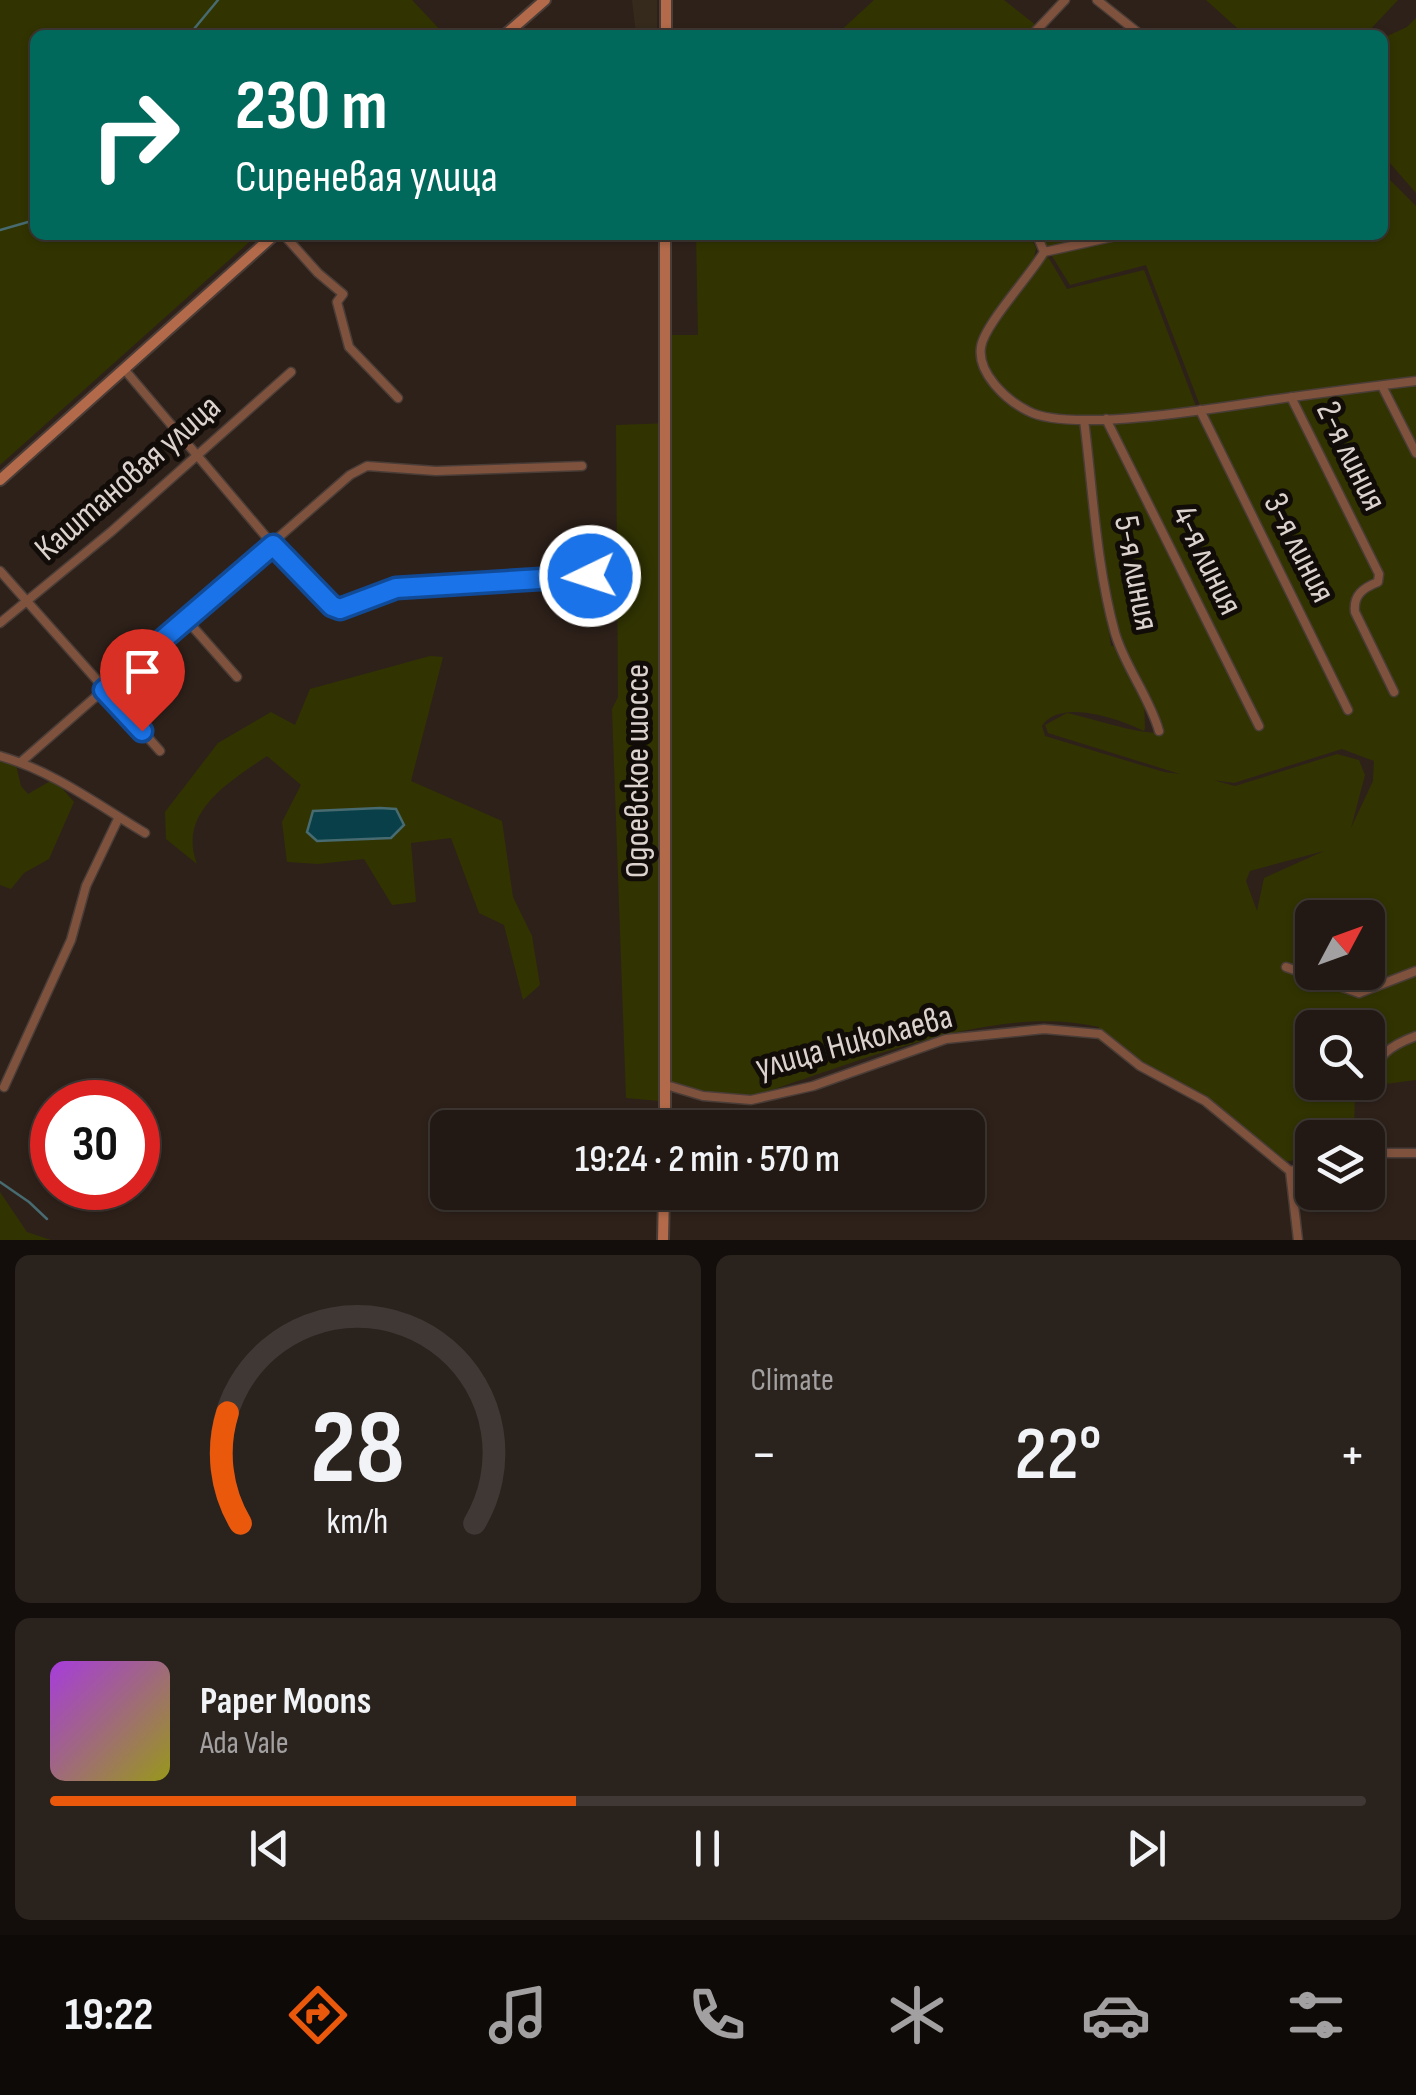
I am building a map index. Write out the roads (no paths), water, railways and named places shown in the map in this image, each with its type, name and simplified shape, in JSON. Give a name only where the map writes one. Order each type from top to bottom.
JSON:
[{"type":"main road","points":[[511,30],[546,0]]},
{"type":"main road","points":[[666,0],[666,30]]},
{"type":"main road","points":[[0,480],[268,240]]},
{"type":"main road","name":"Одоевское шоссе","points":[[665,240],[665,1110]]},
{"type":"main road","points":[[663,1240],[664,1210]]},
{"type":"street","points":[[1037,30],[1065,0]]},
{"type":"street","points":[[1097,0],[1135,30]]},
{"type":"street","points":[[289,240],[344,294],[337,302],[349,347],[398,398]]},
{"type":"street","points":[[1040,240],[1044,252]]},
{"type":"street","points":[[1098,240],[1044,252],[985,334],[981,368],[1028,411],[1084,420],[1106,419],[1416,381]]},
{"type":"street","points":[[124,370],[273,545],[332,606],[340,609],[396,588],[590,576]]},
{"type":"street","name":"Каштановая улица","points":[[0,623],[292,372]]},
{"type":"street","points":[[1382,386],[1416,453]]},
{"type":"street","name":"2-я линия","points":[[1291,398],[1379,574],[1378,582],[1360,592],[1354,602],[1355,612],[1394,692]]},
{"type":"street","name":"3-я линия","points":[[1200,410],[1348,710]]},
{"type":"street","name":"4-я линия","points":[[1106,419],[1258,726]]},
{"type":"street","name":"5-я линия","points":[[1084,420],[1107,599],[1116,638],[1154,713],[1159,731]]},
{"type":"street","points":[[20,762],[350,475],[367,466],[436,471],[582,466]]},
{"type":"street","points":[[0,571],[160,751]]},
{"type":"street","points":[[185,618],[237,677]]},
{"type":"street","points":[[0,756],[76,790],[145,833]]},
{"type":"street","points":[[4,1087],[71,940],[86,886],[119,818]]},
{"type":"street","points":[[1286,967],[1359,994],[1416,971]]},
{"type":"street","name":"улица Николаева","points":[[666,1085],[724,1099],[751,1100],[813,1086],[946,1039],[1044,1029],[1100,1034],[1140,1066],[1205,1101],[1290,1171]]},
{"type":"street","points":[[1385,1051],[1416,1036]]},
{"type":"street","points":[[1385,1153],[1416,1153]]},
{"type":"street","points":[[1295,1170],[1290,1171],[1298,1240]]},
{"type":"water","points":[[396,809],[404,825],[391,838],[317,841],[307,832],[313,811]]},
{"type":"waterway","points":[[193,30],[218,0]]},
{"type":"waterway","points":[[0,230],[30,221]]},
{"type":"waterway","points":[[0,1182],[47,1219]]}]
